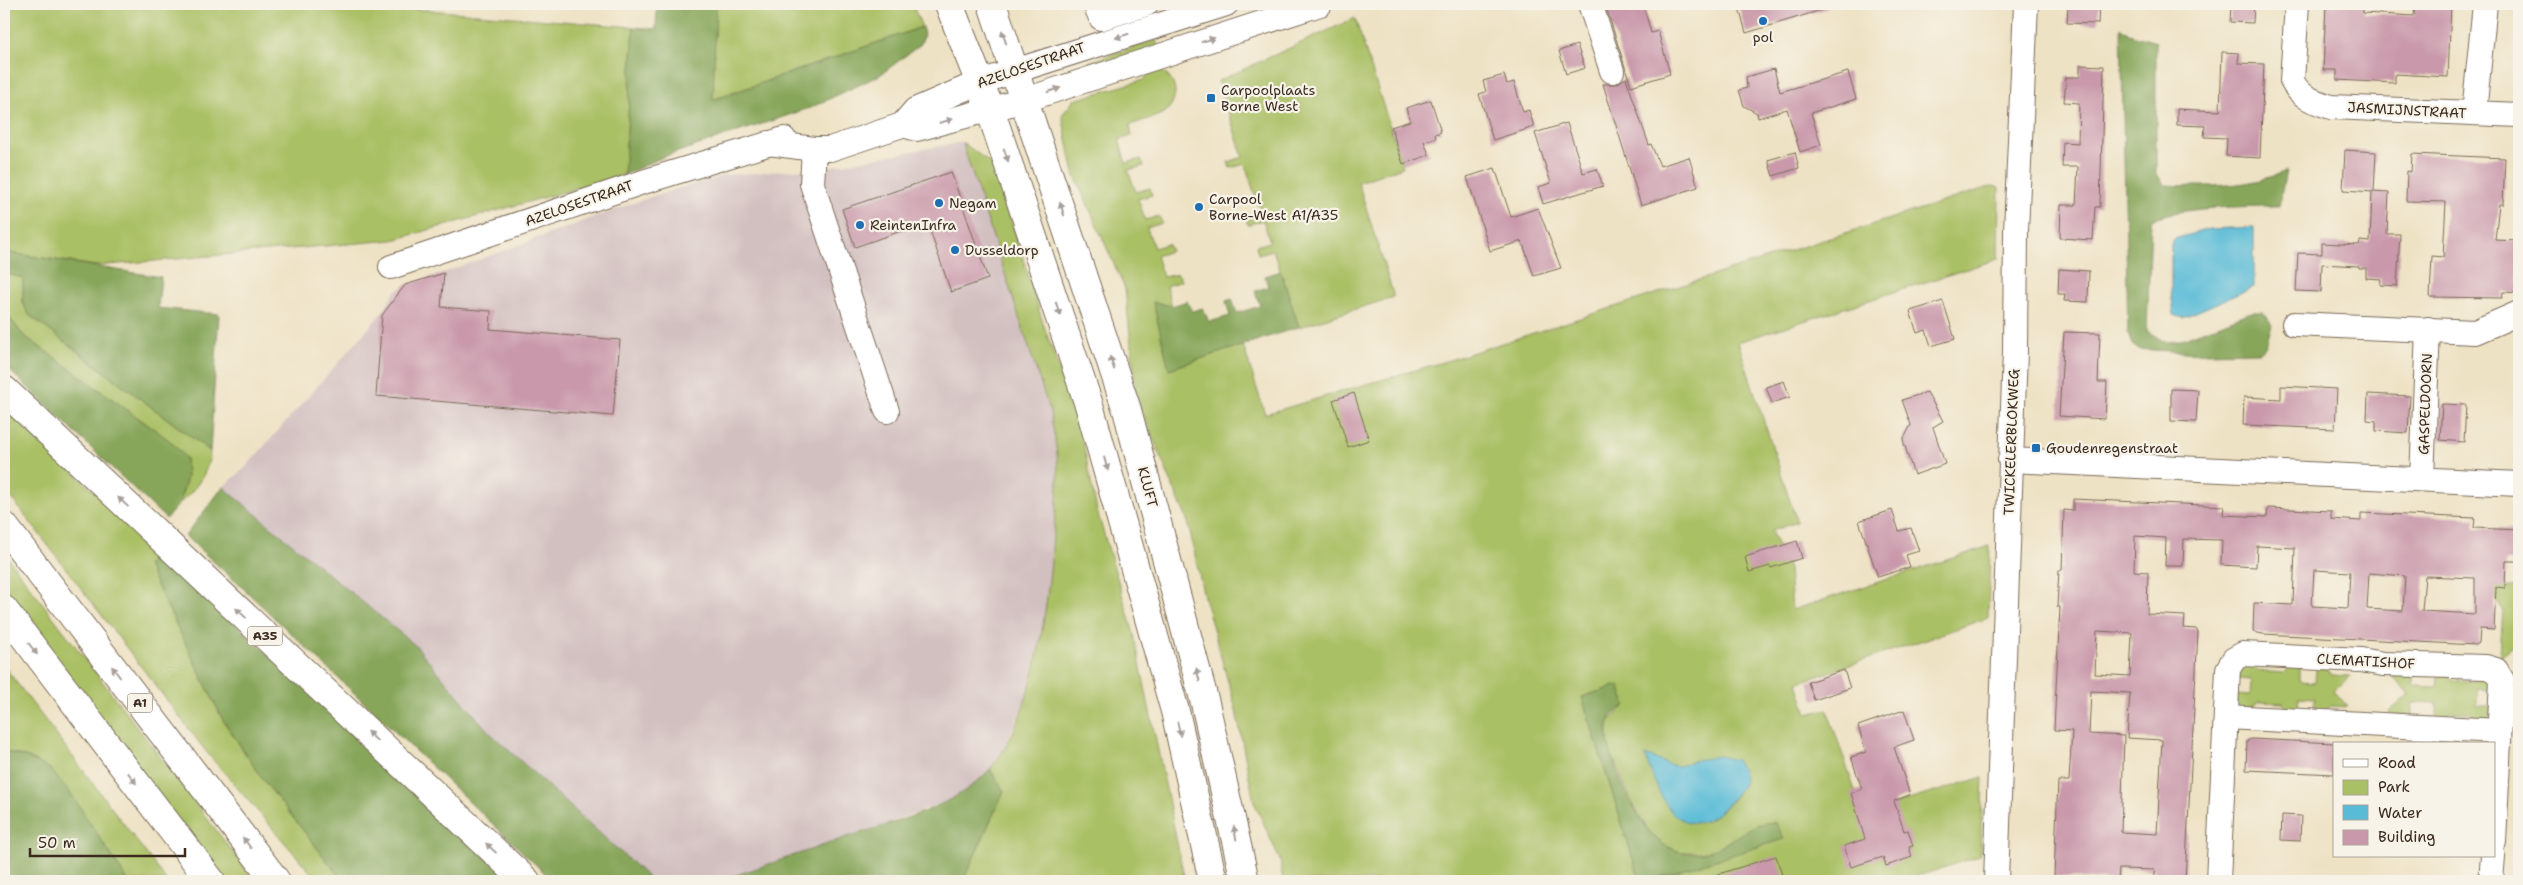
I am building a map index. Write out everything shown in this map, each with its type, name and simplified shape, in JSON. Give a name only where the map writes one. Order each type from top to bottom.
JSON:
[{"type":"main road","points":[[948,4],[990,109],[1090,405],[1175,711],[1213,881]]},
{"type":"main road","name":"KLUFT","points":[[992,4],[1127,410],[1205,704],[1245,881]]},
{"type":"main road","name":"A35","points":[[4,390],[526,881]]},
{"type":"main road","name":"A1","points":[[4,526],[276,881]]},
{"type":"main road","points":[[4,610],[211,881]]},
{"type":"street","points":[[1098,11],[1146,4]]},
{"type":"street","name":"AZELOSESTRAAT","points":[[391,267],[643,182],[769,143],[810,141],[830,149],[902,125],[915,110],[980,82],[1226,4]]},
{"type":"street","name":"AZELOSESTRAAT","points":[[902,125],[917,129],[1025,100],[1320,4]]},
{"type":"street","points":[[1590,4],[1612,71]]},
{"type":"street","name":"TWICKELERBLOKWEG","points":[[1996,881],[2016,231],[2026,4]]},
{"type":"street","name":"JASMIJNSTRAAT","points":[[2297,4],[2292,81],[2298,92],[2310,100],[2331,107],[2519,115]]},
{"type":"street","points":[[2474,113],[2484,4]]},
{"type":"street","points":[[1168,22],[1178,50]]},
{"type":"street","points":[[810,141],[812,184],[887,411]]},
{"type":"street","points":[[2294,324],[2475,332],[2519,313]]},
{"type":"street","name":"GASPELDOORN","points":[[2422,479],[2428,329]]},
{"type":"street","points":[[2010,460],[2519,484]]},
{"type":"street","name":"CLEMATISHOF","points":[[2218,881],[2228,669],[2234,659],[2243,654],[2361,660],[2383,664],[2486,667],[2496,670],[2502,680],[2496,807]]},
{"type":"street","points":[[2226,717],[2499,731]]},
{"type":"street","points":[[2491,881],[2493,858]]},
{"type":"shaded area","points":[[962,142],[1050,412],[1057,452],[1058,481],[1050,582],[1042,632],[1025,701],[1000,758],[986,774],[966,791],[949,800],[900,819],[718,881],[652,881],[489,732],[416,646],[223,487],[245,468],[347,353],[380,315],[396,290],[650,197],[725,175],[821,168]]},
{"type":"green space","points":[[4,4],[356,4],[634,27],[624,175],[393,240],[97,266],[10,253],[4,248]]},
{"type":"green space","points":[[657,4],[716,4],[713,100],[922,27],[924,34],[921,44],[880,75],[810,108],[663,157],[624,175],[634,27],[656,29]]},
{"type":"green space","points":[[716,4],[912,4],[922,27],[712,100]]},
{"type":"green space","points":[[1355,18],[1403,167],[1358,182],[1394,297],[1299,327],[1273,250],[1258,254],[1256,246],[1270,242],[1263,220],[1248,225],[1246,219],[1261,214],[1245,164],[1230,168],[1228,162],[1243,157],[1218,81]]},
{"type":"green space","points":[[2121,27],[2129,34],[2156,42],[2156,173],[2165,185],[2227,185],[2257,181],[2286,171],[2279,206],[2193,210],[2161,216],[2151,221],[2147,331],[2165,342],[2177,341],[2251,312],[2263,312],[2272,324],[2266,346],[2259,352],[2201,353],[2138,349],[2132,345],[2128,334]]},
{"type":"green space","points":[[1156,40],[1159,51],[1062,76],[1062,71]]},
{"type":"green space","points":[[1156,67],[1170,78],[1175,93],[1174,99],[1166,112],[1130,125],[1132,136],[1119,140],[1126,163],[1141,159],[1144,166],[1128,170],[1136,192],[1150,188],[1152,195],[1138,199],[1145,220],[1159,216],[1162,223],[1147,228],[1154,248],[1168,244],[1171,251],[1156,256],[1163,277],[1178,274],[1181,281],[1166,286],[1172,306],[1153,302],[1169,369],[1243,345],[1265,414],[1446,361],[1992,186],[1999,187],[1998,259],[1738,342],[1797,522],[1771,531],[1789,569],[1792,610],[1990,546],[1988,618],[1797,683],[1807,714],[1827,709],[1863,814],[1983,777],[1980,856],[1902,881],[1647,881],[1783,838],[1744,832],[1710,852],[1681,852],[1663,845],[1649,831],[1632,803],[1608,746],[1608,722],[1626,705],[1619,685],[1582,697],[1640,881],[1283,881],[1280,860],[1254,802],[1235,706],[1204,597],[1188,522],[1137,400],[1125,289],[1074,174],[1062,115],[1074,100],[1143,80]],"holes":[[[1645,755],[1670,765],[1681,766],[1692,761],[1741,768],[1742,784],[1733,799],[1706,822]]]},
{"type":"green space","points":[[962,142],[994,166],[1043,323],[1081,433],[1097,511],[1134,634],[1185,881],[963,881],[1004,791],[990,769],[1005,747],[1018,721],[1036,659],[1047,594],[1057,501],[1058,471],[1050,412]]},
{"type":"green space","points":[[4,248],[10,253],[161,277],[158,308],[219,314],[210,451],[29,315],[23,303],[23,278],[4,273]]},
{"type":"green space","points":[[1281,271],[1299,327],[1169,369],[1153,302],[1172,306],[1187,301],[1192,311],[1203,308],[1209,322],[1230,316],[1226,301],[1232,299],[1237,313],[1260,306],[1255,291],[1268,287],[1265,276]]},
{"type":"green space","points":[[4,273],[23,278],[23,303],[29,315],[210,451],[204,474],[179,504],[187,477],[186,458],[169,440],[23,335],[4,311]]},
{"type":"green space","points":[[4,311],[23,335],[169,440],[186,458],[187,477],[179,504],[166,519],[4,365]]},
{"type":"green space","points":[[4,407],[161,554],[147,565],[223,720],[261,777],[343,881],[318,881],[208,754],[4,488]]},
{"type":"green space","points":[[223,487],[416,646],[489,732],[652,881],[553,881],[246,591],[185,536]]},
{"type":"green space","points":[[4,553],[255,881],[224,881],[34,633],[4,593]]},
{"type":"green space","points":[[161,554],[511,881],[343,881],[261,777],[223,720],[147,565]]},
{"type":"green space","points":[[2492,586],[2519,588],[2519,642],[2500,656],[2503,609],[2492,594]]},
{"type":"green space","points":[[2251,663],[2258,671],[2284,673],[2292,665],[2300,668],[2300,681],[2315,682],[2316,670],[2325,666],[2332,675],[2350,676],[2334,691],[2348,707],[2331,706],[2323,713],[2317,713],[2314,710],[2315,698],[2299,697],[2298,709],[2290,712],[2283,703],[2258,702],[2249,710],[2241,709],[2234,702],[2236,695],[2250,696],[2251,680],[2237,679],[2236,669]]},
{"type":"green space","points":[[4,666],[167,881],[128,881],[69,791],[29,758],[4,751]]},
{"type":"green space","points":[[2445,672],[2452,681],[2471,682],[2480,674],[2493,681],[2491,690],[2477,689],[2477,706],[2490,706],[2491,715],[2485,721],[2477,721],[2470,713],[2451,712],[2443,719],[2436,716],[2436,703],[2412,702],[2412,715],[2391,716],[2388,713],[2409,694],[2390,673],[2414,674],[2413,686],[2437,687],[2438,675]]},
{"type":"green space","points":[[1619,685],[1626,705],[1615,713],[1609,721],[1607,735],[1610,748],[1620,780],[1635,810],[1656,839],[1676,851],[1697,853],[1722,845],[1754,826],[1776,823],[1784,839],[1647,881],[1640,881],[1582,697]]},
{"type":"green space","points":[[4,751],[29,758],[50,769],[69,791],[128,881],[9,881],[4,861]]},
{"type":"green space","points":[[990,769],[1004,791],[963,881],[718,881],[924,812],[960,794]]},
{"type":"water","points":[[2254,227],[2254,287],[2182,318],[2174,315],[2171,291],[2171,244],[2174,239],[2209,229]]},
{"type":"water","points":[[1645,755],[1670,765],[1680,766],[1692,761],[1719,756],[1736,760],[1741,769],[1744,782],[1741,789],[1713,817],[1691,823],[1676,816],[1665,803]]},
{"type":"building","points":[[1605,4],[1643,4],[1651,33],[1658,31],[1670,74],[1631,86]]},
{"type":"building","name":"pol","points":[[1738,4],[1827,4],[1828,8],[1746,33]]},
{"type":"building","points":[[2068,4],[2099,4],[2098,24],[2067,23]]},
{"type":"building","points":[[2231,4],[2254,4],[2253,23],[2230,22]]},
{"type":"building","points":[[2326,4],[2363,4],[2363,13],[2414,16],[2415,4],[2451,4],[2448,77],[2395,74],[2395,83],[2337,80],[2337,70],[2323,70]]},
{"type":"building","points":[[1577,45],[1585,68],[1566,74],[1559,51]]},
{"type":"building","points":[[2222,52],[2239,53],[2238,63],[2264,64],[2260,158],[2226,156],[2227,138],[2204,137],[2205,126],[2177,125],[2177,109],[2220,111]]},
{"type":"building","points":[[2080,65],[2104,66],[2100,207],[2095,207],[2093,240],[2060,238],[2061,205],[2076,205],[2078,167],[2062,167],[2063,142],[2078,143],[2079,103],[2064,102],[2066,77],[2080,77]]},
{"type":"building","points":[[1774,69],[1780,92],[1848,72],[1856,99],[1811,113],[1821,145],[1800,152],[1787,109],[1758,118],[1757,113],[1744,106],[1739,90],[1747,88],[1746,77]]},
{"type":"building","points":[[1504,75],[1507,84],[1514,82],[1523,112],[1529,110],[1534,127],[1493,140],[1479,94],[1486,92],[1483,81]]},
{"type":"building","points":[[1626,78],[1649,145],[1651,144],[1660,166],[1689,157],[1698,187],[1641,205],[1603,84],[1616,84]]},
{"type":"building","points":[[1431,100],[1441,132],[1435,134],[1436,138],[1424,141],[1429,155],[1403,164],[1391,127],[1410,121],[1406,108]]},
{"type":"building","points":[[1567,123],[1583,173],[1597,169],[1603,186],[1543,204],[1538,187],[1551,183],[1535,133]]},
{"type":"building","points":[[2345,150],[2376,152],[2374,192],[2343,190]]},
{"type":"building","points":[[1795,152],[1799,168],[1773,176],[1768,160]]},
{"type":"building","points":[[2412,154],[2505,158],[2503,204],[2499,204],[2495,240],[2519,241],[2519,293],[2503,292],[2502,298],[2430,297],[2432,256],[2443,257],[2446,202],[2406,201],[2407,171],[2411,172]]},
{"type":"building","points":[[1495,168],[1511,217],[1538,208],[1561,268],[1534,276],[1522,241],[1490,251],[1467,177]]},
{"type":"building","points":[[951,172],[988,279],[951,292],[927,222],[855,247],[842,209]]},
{"type":"building","points":[[2372,192],[2389,193],[2387,234],[2400,234],[2397,286],[2380,285],[2381,279],[2366,278],[2366,268],[2322,264],[2321,292],[2296,291],[2298,253],[2322,254],[2322,243],[2359,245],[2360,241],[2370,242]]},
{"type":"building","points":[[2059,269],[2089,271],[2088,302],[2064,301],[2065,294],[2058,294]]},
{"type":"building","points":[[444,273],[441,307],[491,311],[490,329],[620,340],[613,416],[376,396],[382,315],[405,285]]},
{"type":"building","points":[[1943,301],[1955,339],[1931,346],[1926,330],[1917,333],[1910,311]]},
{"type":"building","points":[[2064,332],[2100,333],[2098,382],[2107,382],[2105,419],[2059,416]]},
{"type":"building","points":[[1784,381],[1790,397],[1772,403],[1766,387]]},
{"type":"building","points":[[2281,386],[2337,389],[2335,429],[2243,425],[2244,397],[2281,399]]},
{"type":"building","points":[[2171,389],[2198,390],[2196,422],[2171,421]]},
{"type":"building","points":[[1927,392],[1943,421],[1933,427],[1945,464],[1914,475],[1903,440],[1911,425],[1902,400]]},
{"type":"building","points":[[1354,393],[1369,440],[1348,447],[1333,400]]},
{"type":"building","points":[[2368,394],[2410,396],[2408,433],[2376,431],[2376,421],[2367,420]]},
{"type":"building","points":[[2442,404],[2466,405],[2464,442],[2440,440]]},
{"type":"building","points":[[2073,499],[2224,506],[2223,515],[2267,517],[2268,508],[2331,511],[2331,519],[2361,521],[2361,513],[2475,518],[2474,528],[2519,530],[2519,561],[2506,561],[2505,588],[2496,587],[2494,630],[2480,629],[2479,643],[2476,645],[2263,634],[2253,632],[2254,603],[2293,605],[2295,548],[2257,546],[2256,567],[2221,565],[2222,540],[2184,539],[2183,566],[2165,566],[2166,538],[2135,536],[2134,571],[2148,572],[2147,614],[2185,616],[2184,628],[2196,629],[2198,632],[2185,881],[2155,881],[2155,870],[2119,869],[2118,881],[2054,876],[2058,781],[2069,781],[2072,731],[2054,730],[2060,607],[2057,607],[2059,570],[2062,570],[2064,510],[2073,511]],"holes":[[[2314,570],[2350,572],[2348,608],[2312,606]],[[2369,573],[2405,576],[2403,611],[2367,609]],[[2425,576],[2475,578],[2475,614],[2422,611]],[[2097,631],[2132,633],[2130,676],[2095,674]],[[2091,691],[2130,693],[2127,738],[2162,740],[2157,834],[2121,832],[2124,736],[2089,734]]]},
{"type":"building","points":[[1892,510],[1899,531],[1911,528],[1919,551],[1906,555],[1910,567],[1878,577],[1859,521]]},
{"type":"building","points":[[1797,541],[1802,558],[1771,568],[1770,566],[1749,572],[1745,557]]},
{"type":"building","points":[[1844,670],[1850,688],[1814,700],[1808,682]]},
{"type":"building","points":[[1904,710],[1914,740],[1894,747],[1910,795],[1894,801],[1904,831],[1908,830],[1913,846],[1909,847],[1912,857],[1886,866],[1883,857],[1851,867],[1844,846],[1865,839],[1851,793],[1862,789],[1851,757],[1866,752],[1858,726]]},
{"type":"building","points":[[2251,739],[2333,743],[2333,774],[2246,770],[2247,741]]},
{"type":"building","points":[[2282,815],[2301,816],[2300,841],[2281,840]]},
{"type":"building","points":[[1776,856],[1784,881],[1710,881],[1709,877]]},
{"type":"place","name":"pol","points":[[1763,21]]},
{"type":"place","name":"Carpoolplaats Borne West","points":[[1211,98]]},
{"type":"place","name":"Negam","points":[[939,203]]},
{"type":"place","name":"Carpool Borne-West A1/A35","points":[[1199,207]]},
{"type":"place","name":"ReintenInfra","points":[[860,225]]},
{"type":"place","name":"Dusseldorp","points":[[955,250]]},
{"type":"place","name":"Goudenregenstraat","points":[[2036,448]]}]
